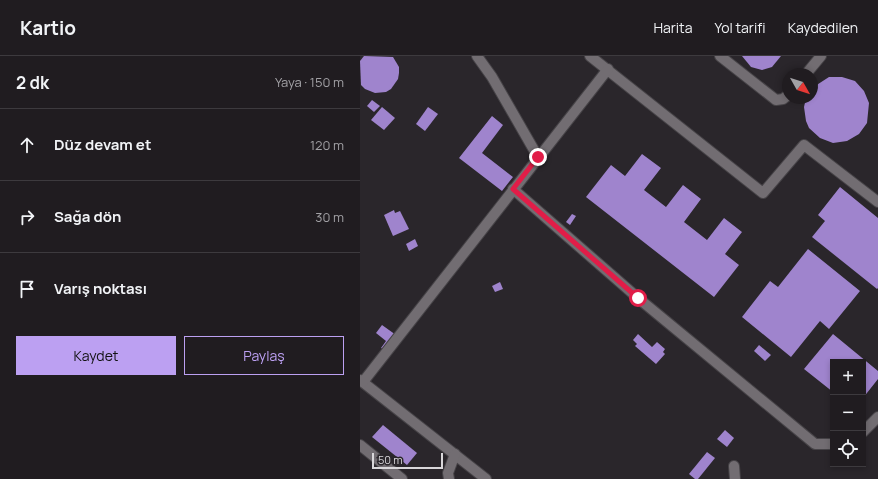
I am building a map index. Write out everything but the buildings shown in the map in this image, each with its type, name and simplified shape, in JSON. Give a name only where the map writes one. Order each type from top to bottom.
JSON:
[{"type":"lane","points":[[478,56],[492,76],[538,157]]},
{"type":"lane","points":[[590,56],[763,194],[804,145],[878,202]]},
{"type":"lane","points":[[720,56],[776,100],[782,99]]},
{"type":"lane","points":[[811,68],[821,56]]},
{"type":"lane","points":[[486,479],[361,381],[608,69]]},
{"type":"lane","points":[[513,189],[638,298],[815,444],[830,444]]},
{"type":"lane","points":[[864,431],[878,418]]},
{"type":"lane","points":[[360,445],[402,479]]},
{"type":"lane","points":[[449,479],[448,473],[455,454]]},
{"type":"lane","points":[[734,466],[735,479]]},
{"type":"route","points":[[538,157],[513,189],[638,298]]}]
